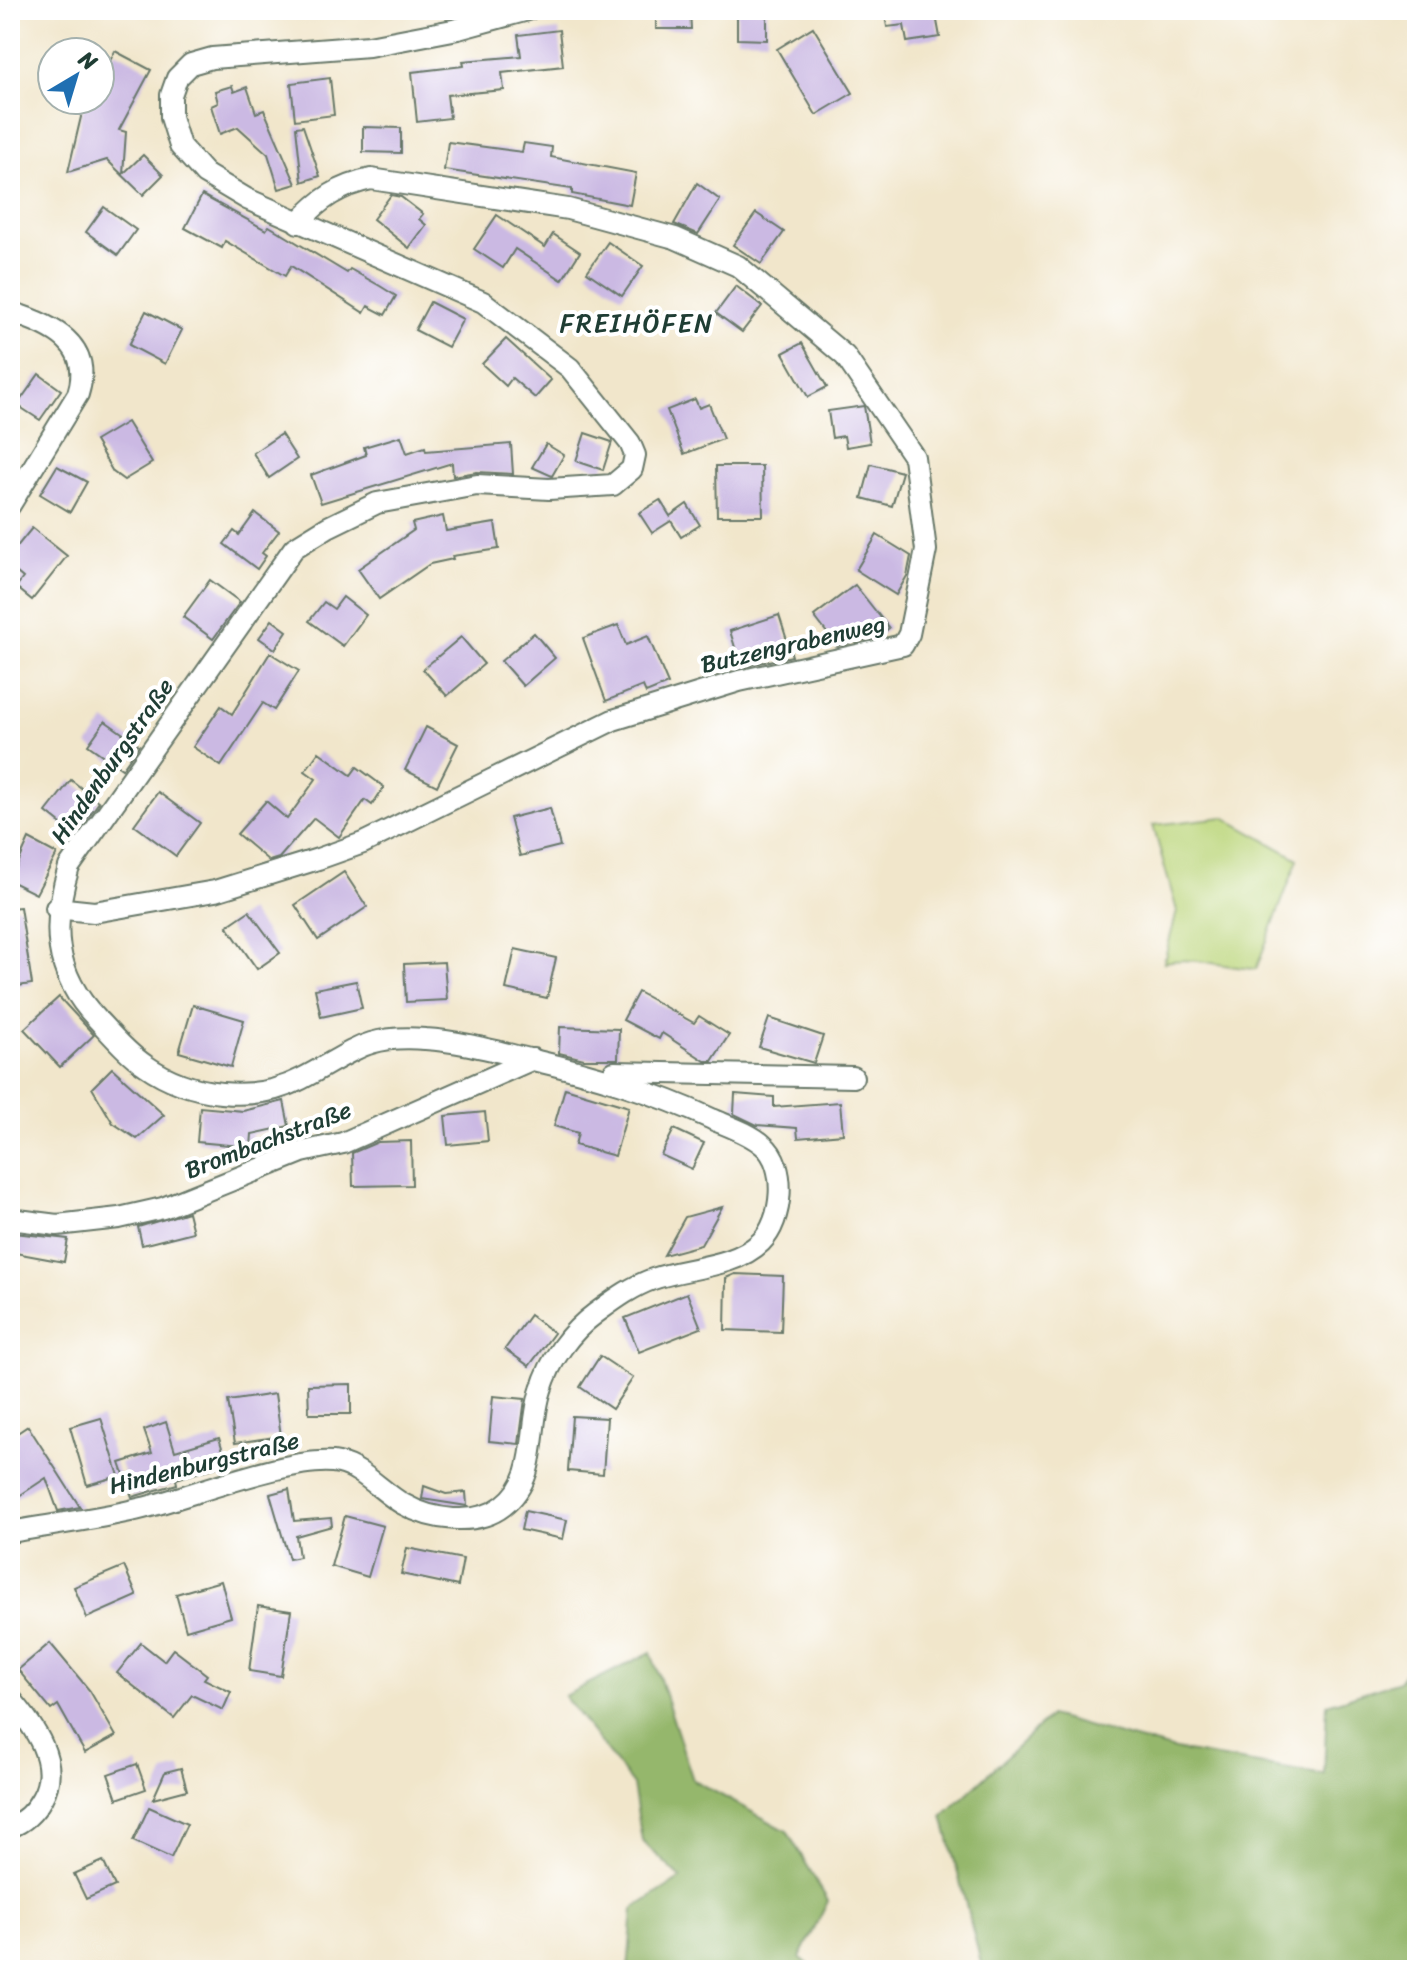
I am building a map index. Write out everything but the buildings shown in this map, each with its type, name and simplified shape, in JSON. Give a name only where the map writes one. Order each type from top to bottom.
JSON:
[{"type":"street","name":"Hindenburgstraße","points":[[10,1532],[144,1508],[309,1462],[343,1463],[407,1507],[453,1519],[478,1519],[502,1507],[520,1488],[534,1447],[540,1391],[564,1342],[582,1323],[630,1289],[680,1271],[730,1260],[759,1245],[772,1229],[780,1197],[776,1168],[766,1146],[662,1096],[586,1071],[428,1039],[384,1038],[365,1042],[297,1081],[274,1089],[236,1095],[184,1085],[146,1066],[85,1007],[59,950],[56,908],[69,867],[294,548],[377,503],[477,485],[549,489],[613,485],[632,469],[635,455],[630,443],[570,368],[483,302],[298,223],[247,199],[205,174],[180,146],[171,117],[171,95],[177,78],[191,64],[212,58],[369,46],[458,29],[528,10]]},
{"type":"street","name":"Butzengrabenweg","points":[[56,908],[94,912],[215,891],[318,859],[363,843],[613,720],[794,667],[874,654],[903,645],[909,634],[926,550],[914,457],[845,356],[738,266],[675,238],[568,209],[371,179],[344,185],[317,203],[298,223]]},
{"type":"street","points":[[10,312],[36,319],[69,342],[80,353],[84,374],[78,394],[10,505]]},
{"type":"street","name":"Brombachstraße","points":[[10,1219],[57,1225],[119,1218],[163,1208],[302,1152],[343,1143],[533,1059]]},
{"type":"street","points":[[586,1071],[853,1077]]},
{"type":"street","points":[[10,1698],[32,1727],[50,1765],[48,1787],[36,1809],[10,1827]]},
{"type":"green space","points":[[1224,817],[1298,859],[1256,969],[1198,961],[1164,962],[1177,911],[1153,825]]},
{"type":"green space","points":[[651,1652],[693,1780],[787,1831],[828,1901],[800,1958],[814,1970],[628,1970],[633,1909],[681,1878],[642,1841],[633,1785],[564,1696]]},
{"type":"green space","points":[[1417,1656],[1417,1970],[983,1970],[943,1816],[1050,1716],[1175,1750],[1324,1775],[1327,1704],[1399,1681]]},
{"type":"district","name":"FREIHÖFEN","points":[[637,323]]}]
